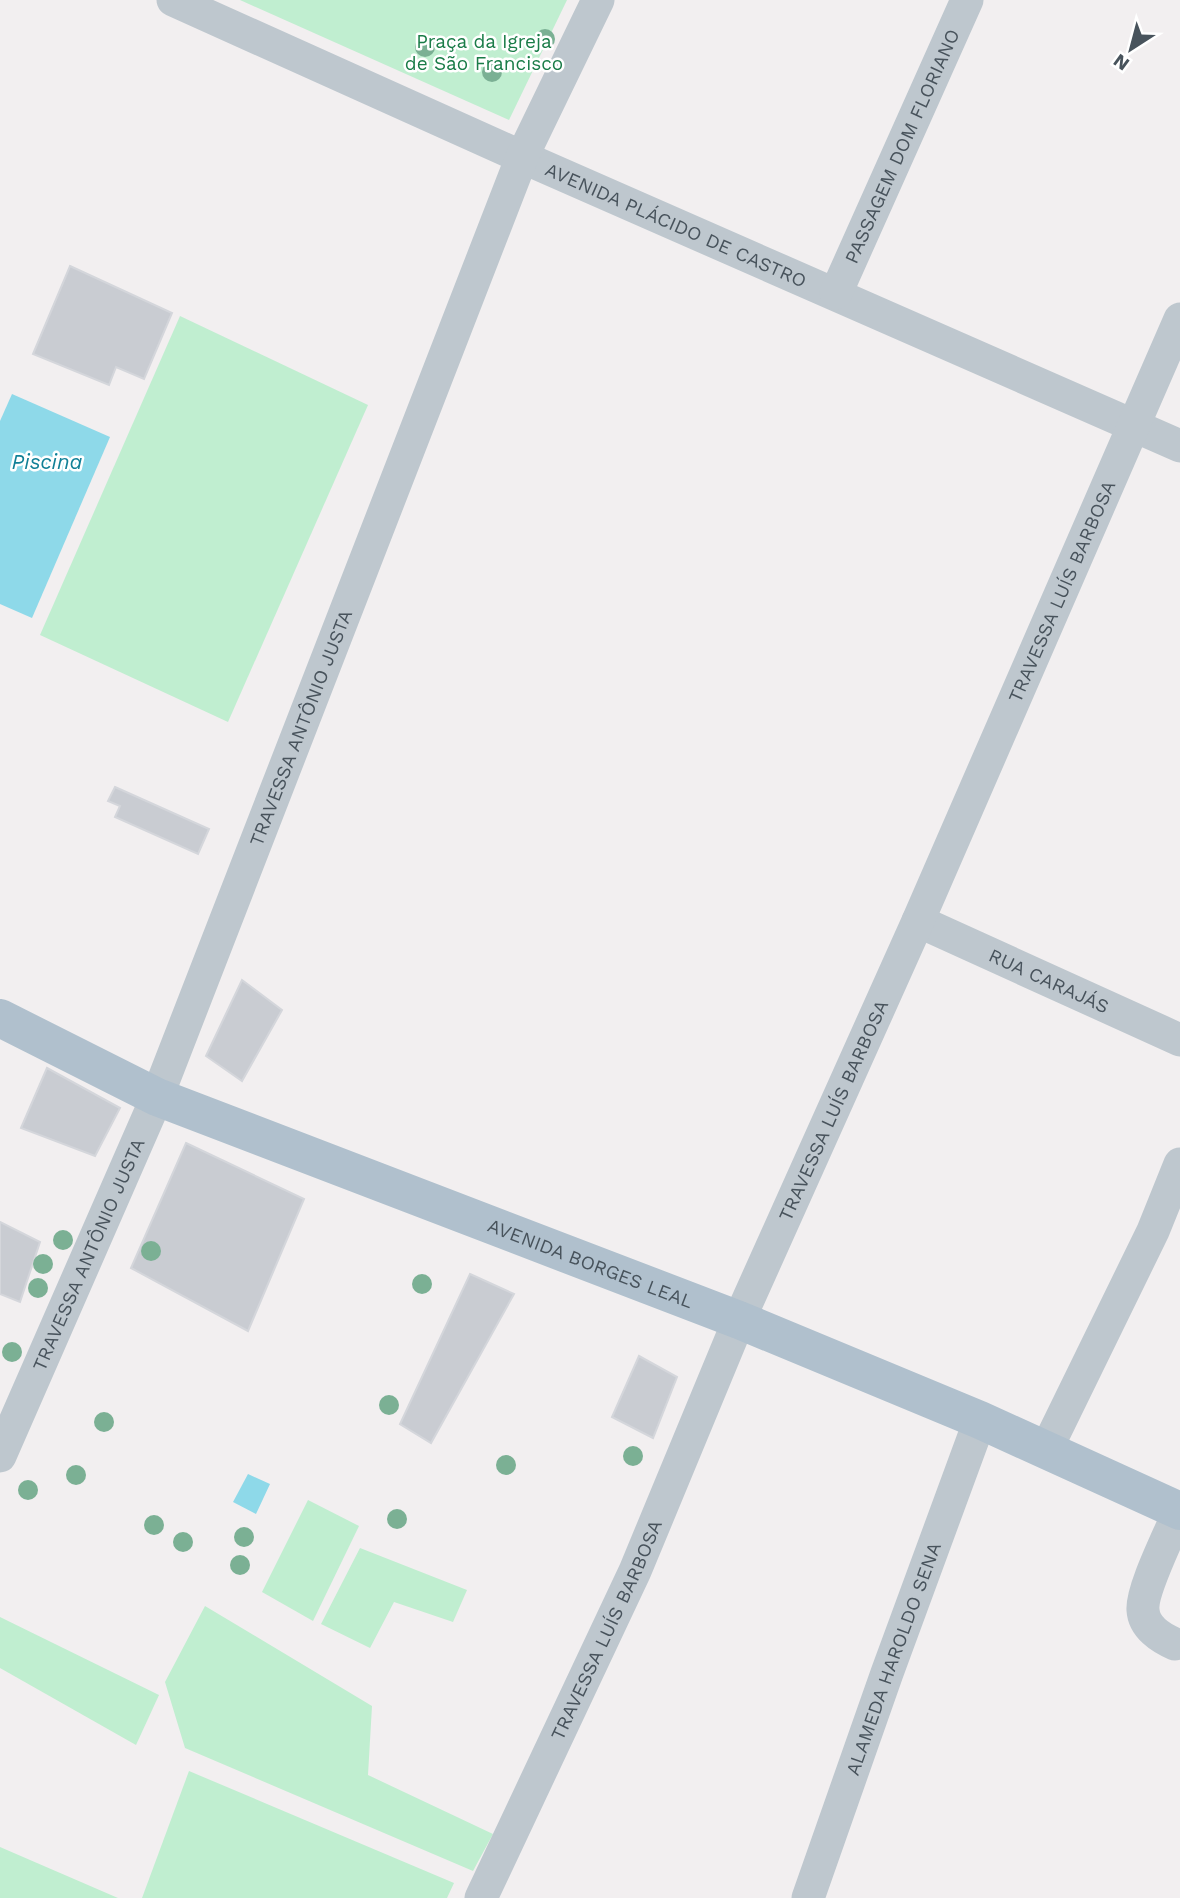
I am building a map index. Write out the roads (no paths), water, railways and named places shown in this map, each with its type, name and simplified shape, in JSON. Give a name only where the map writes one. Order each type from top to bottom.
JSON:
[{"type":"main road","name":"AVENIDA BORGES LEAL","points":[[0,1018],[157,1097],[739,1320],[980,1420],[1180,1511]]},
{"type":"street","name":"AVENIDA PLÁCIDO DE CASTRO","points":[[173,0],[522,157],[1180,446]]},
{"type":"street","name":"TRAVESSA ANTÔNIO JUSTA","points":[[0,1456],[157,1097],[522,157],[598,0]]},
{"type":"street","name":"PASSAGEM DOM FLORIANO","points":[[836,293],[967,0]]},
{"type":"street","name":"TRAVESSA LUÍS BARBOSA","points":[[481,1898],[635,1571],[739,1320],[918,921],[1180,319]]},
{"type":"street","name":"RUA CARAJÁS","points":[[918,921],[1180,1040]]},
{"type":"street","points":[[1046,1450],[1153,1231],[1180,1164]]},
{"type":"street","name":"ALAMEDA HAROLDO SENA","points":[[808,1898],[980,1420]]},
{"type":"street","points":[[1175,1644],[1163,1639],[1147,1624],[1142,1607],[1180,1511]]},
{"type":"water","name":"Piscina","points":[[12,394],[110,437],[32,618],[0,604],[0,421]]},
{"type":"water","points":[[248,1474],[270,1484],[256,1514],[233,1502]]},
{"type":"park label","name":"Praça da Igreja de São Francisco","points":[[484,52]]}]
